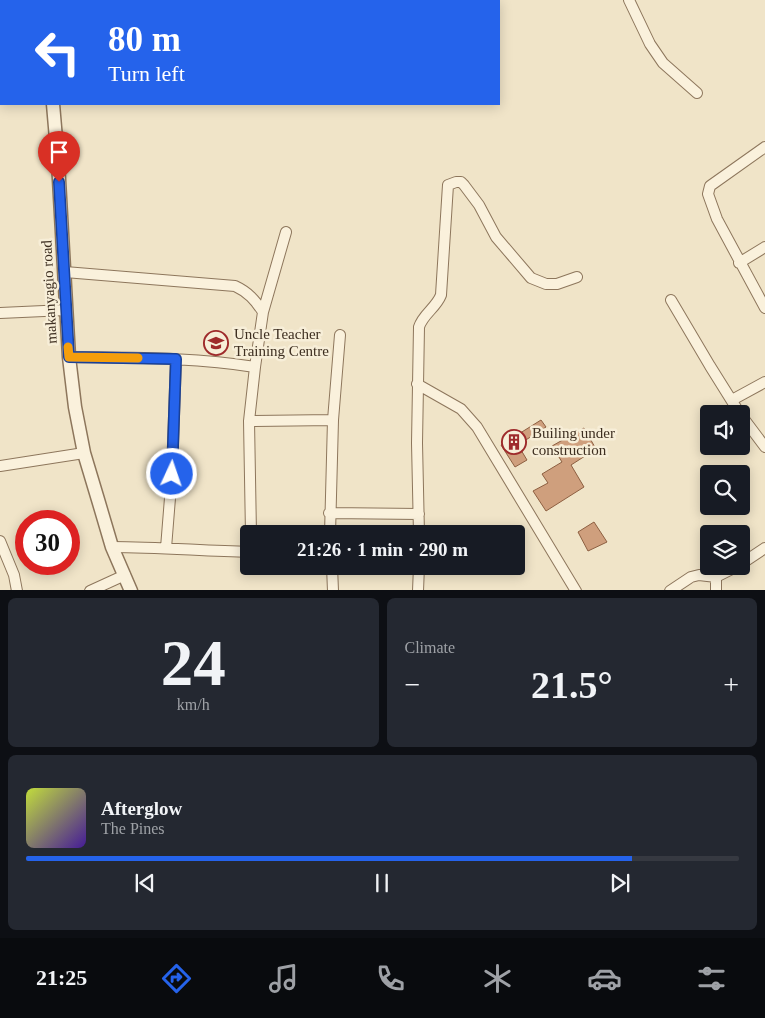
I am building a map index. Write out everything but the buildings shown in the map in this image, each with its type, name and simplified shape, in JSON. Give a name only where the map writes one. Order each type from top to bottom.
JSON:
[{"type":"street","points":[[630,0],[650,44],[662,64],[697,94]]},
{"type":"street","name":"makanyagio road","points":[[53,105],[69,357],[75,407],[84,453],[112,547],[131,590]]},
{"type":"street","points":[[765,147],[710,186],[708,194],[717,220],[765,308]]},
{"type":"street","points":[[419,525],[417,384],[419,327],[424,316],[436,305],[441,295],[447,189],[451,183],[461,182],[464,185],[479,206],[496,237],[531,278],[546,284],[557,284],[577,277]]},
{"type":"street","points":[[251,525],[249,421],[255,367],[263,312],[286,232]]},
{"type":"street","points":[[739,263],[765,247]]},
{"type":"street","points":[[65,272],[235,286],[254,298],[263,312]]},
{"type":"street","points":[[671,300],[735,405]]},
{"type":"street","points":[[0,313],[66,310]]},
{"type":"street","points":[[330,525],[333,420],[340,335]]},
{"type":"street","points":[[69,357],[176,359],[255,367]]},
{"type":"street","points":[[166,548],[172,474],[176,359]]},
{"type":"street","points":[[732,400],[765,382]]},
{"type":"street","points":[[417,384],[461,409],[477,427],[576,590]]},
{"type":"street","points":[[249,421],[333,420]]},
{"type":"street","points":[[750,426],[765,447]]},
{"type":"street","points":[[0,466],[84,453]]},
{"type":"street","points":[[330,513],[419,514]]},
{"type":"street","points":[[0,541],[14,575],[17,590]]},
{"type":"street","points":[[112,547],[240,552]]},
{"type":"street","points":[[750,558],[765,548]]},
{"type":"street","points":[[90,590],[125,575]]},
{"type":"street","points":[[332,575],[333,590]]},
{"type":"street","points":[[418,590],[419,575]]},
{"type":"street","points":[[670,590],[691,576],[704,575],[716,577],[720,575]]},
{"type":"street","points":[[716,577],[716,590]]},
{"type":"slow traffic","points":[[68,347],[69,357],[138,358]]},
{"type":"place","name":"Uncle Teacher Training Centre","points":[[216,343]]},
{"type":"place","name":"Builing under construction","points":[[514,442]]},
{"type":"route","points":[[59,182],[69,357],[176,359],[172,474]]}]
